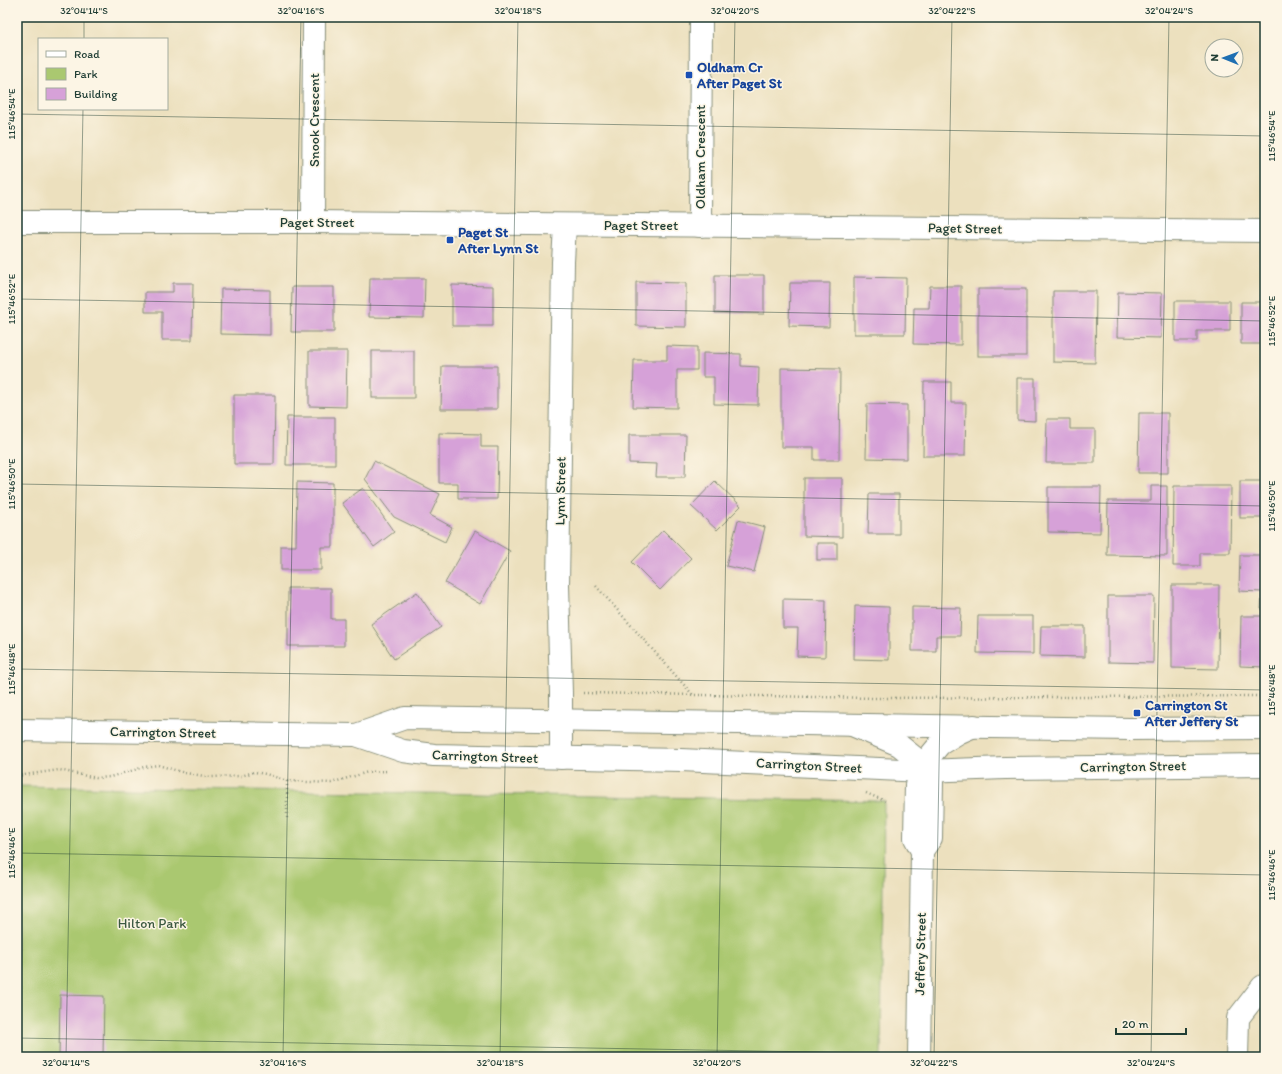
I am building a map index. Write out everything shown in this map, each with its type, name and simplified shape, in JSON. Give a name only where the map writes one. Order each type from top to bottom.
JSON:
[{"type":"street","name":"Snook Crescent","points":[[313,222],[314,17]]},
{"type":"street","name":"Oldham Crescent","points":[[700,226],[701,17]]},
{"type":"street","name":"Paget Street","points":[[17,222],[313,222],[1265,231]]},
{"type":"street","name":"Lynn Street","points":[[561,758],[558,585],[563,262],[565,225]]},
{"type":"street","name":"Carrington Street","points":[[356,735],[405,718],[1130,729],[1265,728]]},
{"type":"street","points":[[849,724],[899,745],[914,757],[924,770]]},
{"type":"street","name":"Jeffery Street","points":[[919,1057],[922,851],[914,838],[916,785],[930,756],[940,744],[958,733],[974,726]]},
{"type":"street","name":"Carrington Street","points":[[17,730],[356,735],[403,751],[434,755],[681,760],[924,770],[1265,765]]},
{"type":"street","points":[[1237,1057],[1238,1018],[1265,985]]},
{"type":"path","points":[[596,586],[693,695]]},
{"type":"path","points":[[582,693],[876,698],[1265,696]]},
{"type":"path","points":[[287,781],[287,819]]},
{"type":"green space","name":"Hilton Park","points":[[17,786],[884,801],[881,1057],[17,1057]]},
{"type":"building","points":[[715,275],[764,275],[764,314],[715,313]]},
{"type":"building","points":[[854,277],[906,278],[905,334],[854,334]]},
{"type":"building","points":[[370,278],[425,278],[424,318],[369,317]]},
{"type":"building","points":[[636,282],[686,283],[686,327],[636,326]]},
{"type":"building","points":[[173,283],[193,283],[192,340],[162,340],[162,312],[145,312],[145,292],[173,292]]},
{"type":"building","points":[[790,283],[830,283],[829,327],[789,326]]},
{"type":"building","points":[[452,285],[493,286],[493,326],[452,326]]},
{"type":"building","points":[[930,286],[961,286],[961,345],[913,344],[914,308],[929,308]]},
{"type":"building","points":[[292,287],[334,287],[334,332],[291,332]]},
{"type":"building","points":[[221,289],[270,290],[270,335],[220,334]]},
{"type":"building","points":[[978,289],[1026,289],[1026,356],[978,356]]},
{"type":"building","points":[[1053,291],[1096,291],[1095,363],[1053,362]]},
{"type":"building","points":[[1118,292],[1162,293],[1161,338],[1117,337]]},
{"type":"building","points":[[1261,294],[1265,294],[1265,344],[1241,344],[1241,302],[1261,302]]},
{"type":"building","points":[[1175,301],[1230,301],[1230,331],[1197,331],[1197,341],[1175,341]]},
{"type":"building","points":[[667,346],[697,347],[697,370],[677,370],[677,408],[633,407],[634,360],[667,360]]},
{"type":"building","points":[[309,351],[347,351],[346,407],[309,406]]},
{"type":"building","points":[[372,351],[414,351],[414,398],[372,398]]},
{"type":"building","points":[[703,353],[741,354],[741,366],[759,367],[758,405],[714,404],[714,377],[703,377]]},
{"type":"building","points":[[442,366],[497,366],[497,409],[441,409]]},
{"type":"building","points":[[781,368],[840,369],[839,460],[814,460],[814,447],[781,447]]},
{"type":"building","points":[[1017,378],[1035,378],[1035,421],[1017,420]]},
{"type":"building","points":[[924,382],[951,382],[951,403],[966,403],[965,456],[923,456]]},
{"type":"building","points":[[234,395],[275,395],[274,464],[234,464]]},
{"type":"building","points":[[867,404],[907,405],[907,459],[866,458]]},
{"type":"building","points":[[1139,413],[1168,413],[1168,473],[1138,473]]},
{"type":"building","points":[[287,417],[335,417],[335,465],[286,465]]},
{"type":"building","points":[[1047,419],[1070,419],[1070,429],[1095,429],[1095,463],[1046,463]]},
{"type":"building","points":[[439,433],[481,434],[481,447],[498,447],[497,499],[458,499],[458,483],[439,483]]},
{"type":"building","points":[[629,435],[686,435],[685,477],[656,477],[657,464],[629,463]]},
{"type":"building","points":[[374,461],[440,494],[430,515],[452,527],[445,542],[394,517],[365,479]]},
{"type":"building","points":[[804,478],[842,478],[842,537],[804,536]]},
{"type":"building","points":[[715,481],[741,506],[717,530],[691,506]]},
{"type":"building","points":[[1240,481],[1265,481],[1265,518],[1240,518]]},
{"type":"building","points":[[297,482],[333,483],[333,547],[321,547],[321,570],[281,570],[281,546],[296,546]]},
{"type":"building","points":[[1151,486],[1167,486],[1167,556],[1107,555],[1108,501],[1151,501]]},
{"type":"building","points":[[1174,486],[1231,486],[1230,553],[1200,553],[1200,566],[1173,566]]},
{"type":"building","points":[[1048,487],[1101,487],[1100,533],[1048,532]]},
{"type":"building","points":[[363,488],[394,532],[374,547],[342,503]]},
{"type":"building","points":[[869,494],[899,494],[899,534],[868,534]]},
{"type":"building","points":[[738,520],[765,527],[754,572],[726,566]]},
{"type":"building","points":[[663,530],[691,558],[660,590],[632,562]]},
{"type":"building","points":[[475,531],[510,551],[480,604],[445,583]]},
{"type":"building","points":[[817,543],[837,543],[837,560],[817,560]]},
{"type":"building","points":[[1240,555],[1265,555],[1265,609],[1261,609],[1262,592],[1239,591]]},
{"type":"building","points":[[1172,585],[1219,585],[1218,669],[1172,668]]},
{"type":"building","points":[[288,588],[331,588],[331,619],[344,619],[344,646],[288,646]]},
{"type":"building","points":[[417,592],[441,627],[394,659],[371,624]]},
{"type":"building","points":[[1108,596],[1154,596],[1153,663],[1108,662]]},
{"type":"building","points":[[783,599],[826,600],[825,657],[797,656],[798,628],[783,628]]},
{"type":"building","points":[[855,606],[889,607],[889,660],[854,659]]},
{"type":"building","points":[[912,607],[961,608],[960,636],[936,636],[936,651],[912,651]]},
{"type":"building","points":[[978,616],[1033,616],[1033,654],[977,653]]},
{"type":"building","points":[[1241,616],[1265,616],[1264,667],[1240,666]]},
{"type":"building","points":[[1041,626],[1085,626],[1085,657],[1040,656]]},
{"type":"building","points":[[60,995],[104,996],[103,1057],[59,1056]]},
{"type":"place","name":"Oldham Cr After Paget St","points":[[689,75]]},
{"type":"place","name":"Paget St After Lynn St","points":[[450,240]]},
{"type":"place","name":"Carrington St After Jeffery St","points":[[1137,713]]}]
